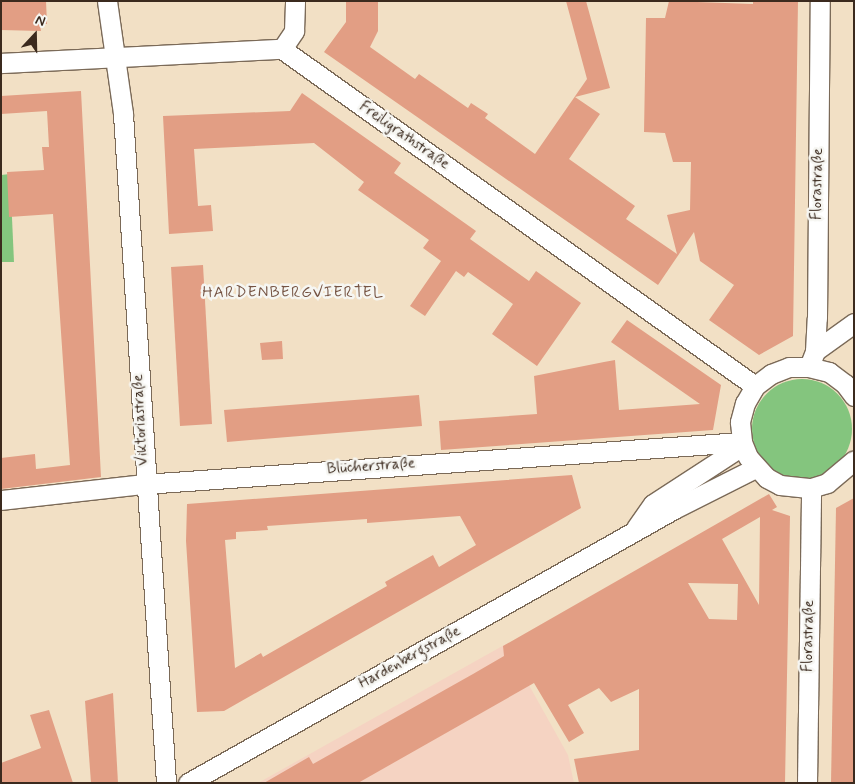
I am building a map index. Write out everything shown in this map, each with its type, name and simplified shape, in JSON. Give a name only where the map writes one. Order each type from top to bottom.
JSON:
[{"type":"street","name":"Viktoriastraße","points":[[107,1],[123,114],[144,484],[166,783]]},
{"type":"street","points":[[1,63],[282,49],[294,31],[295,1]]},
{"type":"street","name":"Florastraße","points":[[812,359],[820,1]]},
{"type":"street","name":"Freiligrathstraße","points":[[282,49],[756,386]]},
{"type":"street","points":[[854,323],[812,359],[771,374],[756,386],[745,403],[740,422],[742,444],[755,468],[780,485],[811,488],[828,483],[854,460]]},
{"type":"street","points":[[812,359],[845,384],[854,396]]},
{"type":"street","name":"Blücherstraße","points":[[1,500],[144,484],[742,444]]},
{"type":"street","name":"Hardenbergstraße","points":[[632,533],[653,504],[742,444]]},
{"type":"street","name":"Hardenbergstraße","points":[[188,783],[632,533],[755,468]]},
{"type":"street","name":"Florastraße","points":[[807,783],[811,488]]},
{"type":"shaded area","points":[[506,644],[568,755],[574,783],[258,783]]},
{"type":"green space","points":[[10,174],[14,262],[1,262],[1,175]]},
{"type":"green space","points":[[802,379],[812,380],[830,387],[844,401],[851,419],[851,439],[844,457],[830,471],[812,478],[802,479],[792,478],[774,471],[760,457],[753,439],[752,429],[753,419],[760,401],[774,387],[792,380]]},
{"type":"building","points":[[1,1],[46,1],[47,24],[40,24],[41,31],[1,30]]},
{"type":"building","points":[[346,1],[378,1],[378,31],[370,47],[415,79],[419,74],[468,108],[471,103],[488,114],[485,118],[535,154],[587,79],[566,1],[586,1],[610,88],[575,97],[600,114],[569,159],[635,206],[626,219],[677,254],[667,215],[690,210],[691,162],[673,162],[665,133],[644,132],[646,18],[665,18],[669,1],[753,4],[753,1],[798,1],[793,336],[759,355],[709,320],[734,285],[700,261],[694,232],[658,285],[324,52],[346,22]]},
{"type":"building","points":[[81,91],[101,477],[1,489],[1,458],[35,454],[36,469],[70,465],[53,214],[9,217],[7,172],[44,170],[42,147],[49,147],[47,111],[1,114],[1,96]]},
{"type":"building","points":[[302,93],[401,163],[394,173],[476,231],[470,239],[529,281],[536,271],[581,303],[537,366],[492,334],[513,304],[468,272],[464,277],[456,271],[425,316],[410,306],[441,261],[423,248],[429,240],[358,190],[364,182],[314,143],[194,149],[198,206],[211,205],[213,231],[169,234],[163,116],[290,111]]},
{"type":"building","points":[[203,265],[212,424],[180,426],[171,267]]},
{"type":"building","points":[[627,320],[721,385],[713,430],[441,450],[439,421],[537,414],[534,376],[615,360],[619,410],[700,404],[611,342]]},
{"type":"building","points":[[282,341],[283,359],[262,360],[260,343]]},
{"type":"building","points":[[419,395],[422,426],[227,442],[224,410]]},
{"type":"building","points":[[572,475],[581,508],[224,711],[197,712],[186,541],[187,504]],"holes":[[[460,516],[476,545],[439,567],[433,555],[385,582],[387,586],[263,657],[261,653],[235,668],[225,540],[236,539],[236,532],[268,530],[267,526],[367,519],[367,523]]]},
{"type":"building","points":[[769,494],[777,507],[772,510],[790,516],[785,783],[579,783],[574,759],[639,750],[639,689],[611,702],[599,688],[568,705],[584,733],[569,742],[534,683],[358,783],[264,783],[309,757],[313,764],[473,674],[504,656],[503,646]],"holes":[[[760,517],[759,605],[722,539]],[[688,583],[738,584],[737,620],[709,619]]]},
{"type":"building","points":[[854,498],[854,783],[831,783],[836,508]]},
{"type":"building","points":[[113,693],[118,783],[91,783],[85,701]]},
{"type":"building","points":[[49,710],[73,783],[1,783],[1,763],[41,748],[30,715]]},
{"type":"district","name":"HARDENBERGVIERTEL","points":[[293,293]]}]
